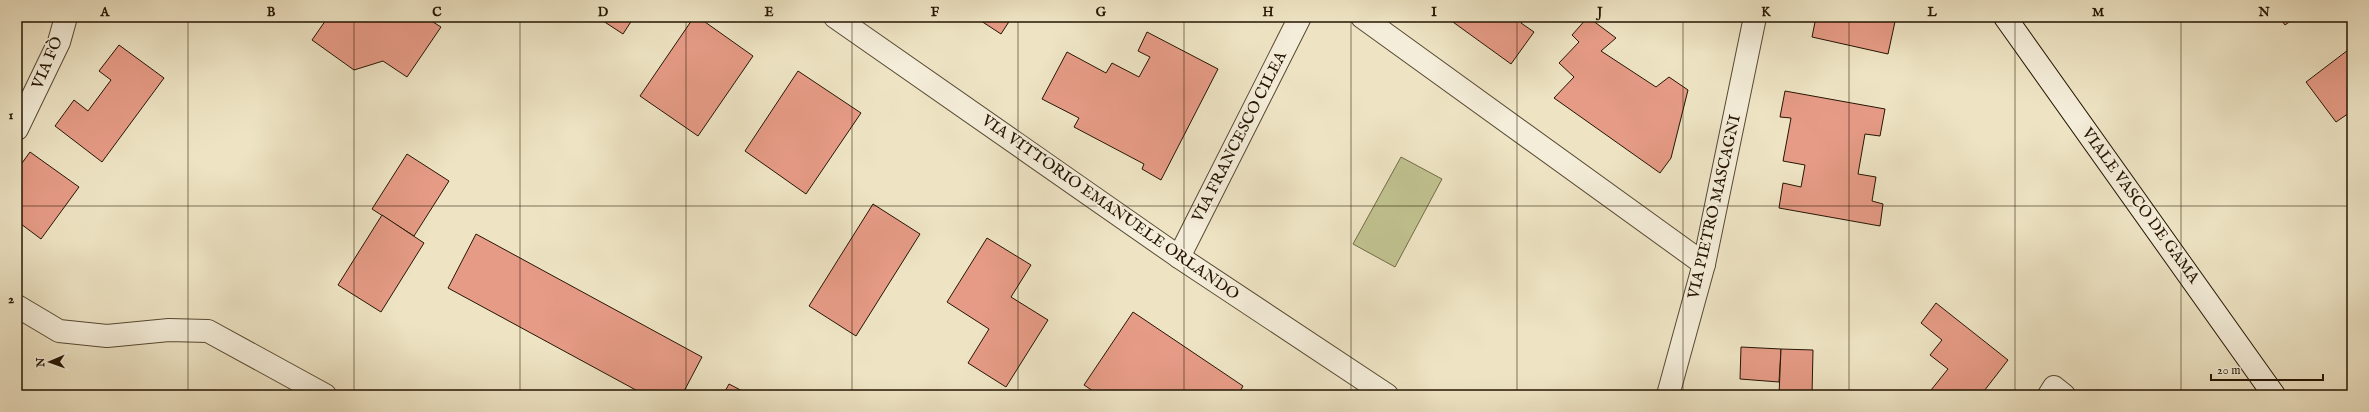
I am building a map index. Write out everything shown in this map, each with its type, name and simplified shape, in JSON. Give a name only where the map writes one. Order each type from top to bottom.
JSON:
[{"type":"street","name":"VIA FÒ","points":[[17,129],[59,42],[66,17]]},
{"type":"street","name":"VIA VITTORIO EMANUELE ORLANDO","points":[[835,17],[1179,257],[1387,395]]},
{"type":"street","name":"VIA FRANCESCO CILEA","points":[[1179,257],[1300,17]]},
{"type":"street","points":[[1362,17],[1704,264]]},
{"type":"street","name":"VIA PIETRO MASCAGNI","points":[[1668,395],[1704,264],[1756,17]]},
{"type":"street","name":"VIALE VASCO DE GAMA","points":[[2005,17],[2274,395]]},
{"type":"street","points":[[17,306],[59,331],[107,336],[169,330],[208,331],[324,395]]},
{"type":"street","points":[[2049,395],[2054,387],[2064,395]]},
{"type":"green space","points":[[1401,157],[1442,179],[1395,267],[1353,244]]},
{"type":"building","points":[[328,17],[425,17],[441,27],[407,77],[383,61],[354,70],[312,40]]},
{"type":"building","points":[[597,17],[634,17],[623,34]]},
{"type":"building","points":[[694,17],[698,17],[753,56],[698,136],[640,96]]},
{"type":"building","points":[[975,17],[1012,17],[1001,34]]},
{"type":"building","points":[[1446,17],[1526,17],[1521,23],[1534,32],[1511,64]]},
{"type":"building","points":[[1588,17],[1616,38],[1601,51],[1656,87],[1669,77],[1688,90],[1671,158],[1660,173],[1554,98],[1574,77],[1559,63],[1579,42],[1572,35]]},
{"type":"building","points":[[1816,17],[1896,17],[1888,54],[1812,37]]},
{"type":"building","points":[[2279,17],[2296,17],[2285,25]]},
{"type":"building","points":[[1147,32],[1218,69],[1161,180],[1142,169],[1144,164],[1074,127],[1079,118],[1042,99],[1067,52],[1106,73],[1112,63],[1139,77],[1150,57],[1138,51]]},
{"type":"building","points":[[119,45],[164,78],[102,162],[55,126],[74,100],[88,111],[111,80],[99,71]]},
{"type":"building","points":[[2352,47],[2352,111],[2336,122],[2306,82]]},
{"type":"building","points":[[798,71],[861,113],[806,194],[745,151]]},
{"type":"building","points":[[1785,91],[1885,109],[1880,136],[1865,134],[1858,174],[1876,177],[1872,201],[1883,204],[1880,226],[1779,208],[1783,183],[1801,187],[1805,165],[1783,161],[1791,118],[1780,117]]},
{"type":"building","points":[[30,152],[79,187],[41,239],[17,221],[17,170]]},
{"type":"building","points":[[407,154],[449,181],[414,236],[372,209]]},
{"type":"building","points":[[873,204],[920,234],[856,336],[809,306]]},
{"type":"building","points":[[382,215],[424,243],[381,312],[338,285]]},
{"type":"building","points":[[476,234],[702,357],[682,395],[645,395],[448,288]]},
{"type":"building","points":[[987,238],[1031,265],[1011,297],[1048,320],[1006,387],[968,363],[989,329],[947,302]]},
{"type":"building","points":[[1936,303],[2008,360],[1981,395],[1927,395],[1948,369],[1930,355],[1942,340],[1921,323]]},
{"type":"building","points":[[1133,312],[1243,386],[1238,395],[1136,395],[1131,392],[1129,395],[1099,395],[1084,385]]},
{"type":"building","points":[[1741,347],[1781,349],[1779,382],[1740,379]]},
{"type":"building","points":[[1781,349],[1813,350],[1812,395],[1779,395]]},
{"type":"building","points":[[729,384],[750,395],[723,395]]}]
